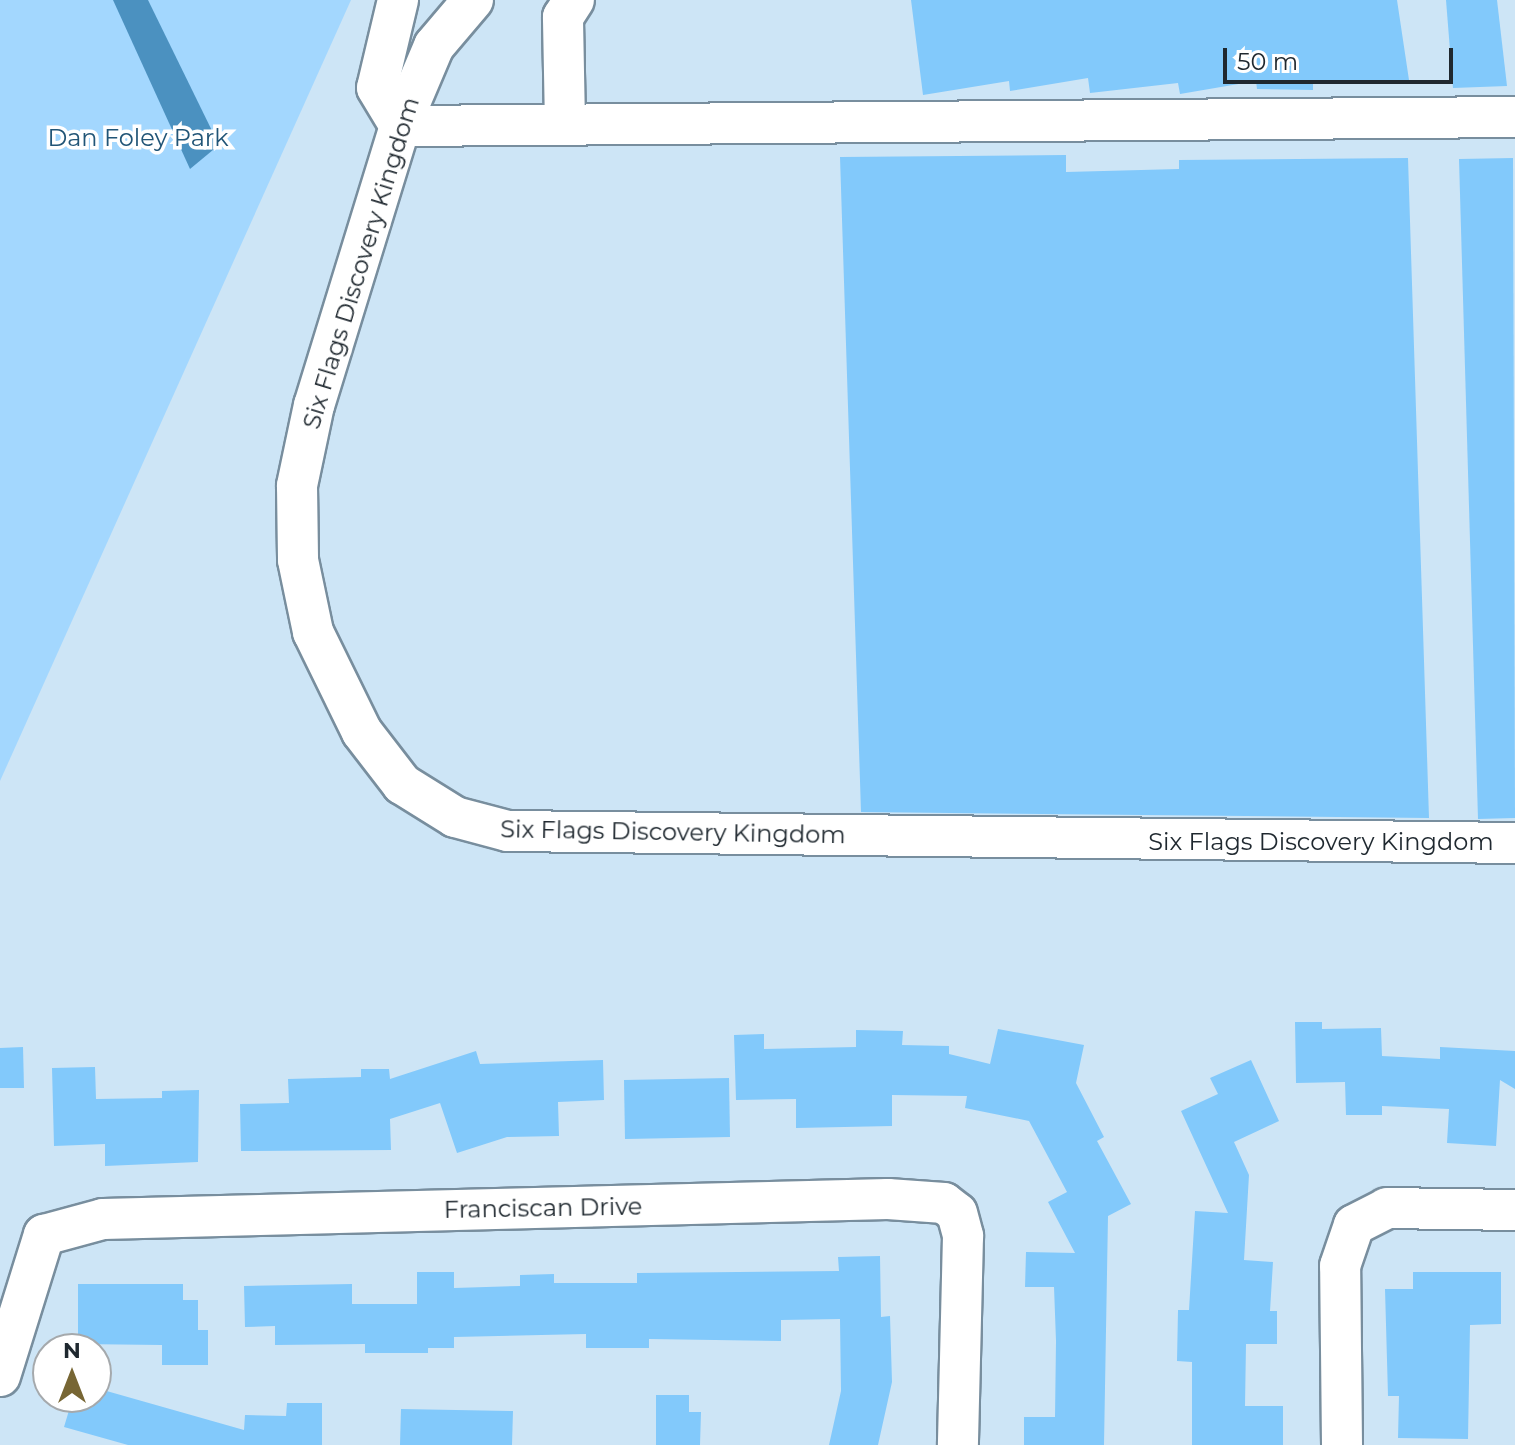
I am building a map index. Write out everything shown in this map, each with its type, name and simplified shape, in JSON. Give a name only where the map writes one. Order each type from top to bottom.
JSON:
[{"type":"street","points":[[398,0],[377,88],[400,126],[1515,117]]},
{"type":"street","name":"Six Flags Discovery Kingdom","points":[[473,0],[434,46],[400,126],[314,405],[297,486],[296,525],[303,601],[324,659],[382,761],[426,802],[455,817],[508,831],[1515,843]]},
{"type":"street","points":[[565,124],[563,17],[574,0]]},
{"type":"street","name":"Franciscan Drive","points":[[0,1376],[44,1235],[103,1219],[888,1199],[944,1203],[957,1213],[963,1236],[958,1445]]},
{"type":"street","points":[[1342,1445],[1340,1266],[1354,1225],[1387,1208],[1515,1210]]},
{"type":"green space","name":"Dan Foley Park","points":[[0,0],[351,0],[0,781]]},
{"type":"shaded area","points":[[113,0],[148,0],[219,145],[190,169]]},
{"type":"building","points":[[911,0],[1397,0],[1409,80],[1313,84],[1313,90],[1257,89],[1256,81],[1180,94],[1178,83],[1090,93],[1088,78],[1010,91],[1009,81],[923,95]]},
{"type":"building","points":[[1446,0],[1497,0],[1507,86],[1453,88]]},
{"type":"building","points":[[1066,155],[1066,172],[1179,169],[1179,160],[1408,158],[1429,818],[861,812],[840,157]]},
{"type":"building","points":[[1513,158],[1515,818],[1478,819],[1459,159]]},
{"type":"building","points":[[1295,1022],[1322,1022],[1322,1029],[1381,1028],[1382,1056],[1440,1059],[1440,1047],[1515,1051],[1515,1089],[1500,1080],[1496,1146],[1447,1143],[1449,1109],[1382,1106],[1382,1115],[1346,1115],[1345,1082],[1296,1083]]},
{"type":"building","points":[[998,1029],[1084,1045],[1076,1083],[1104,1137],[1097,1141],[1131,1204],[1108,1216],[1104,1445],[1024,1445],[1024,1417],[1055,1417],[1056,1341],[1054,1287],[1025,1287],[1026,1252],[1075,1253],[1048,1202],[1067,1192],[1029,1121],[965,1108],[967,1096],[892,1095],[892,1126],[796,1128],[796,1099],[736,1100],[734,1035],[764,1034],[764,1049],[856,1047],[856,1030],[903,1031],[902,1045],[949,1046],[949,1054],[990,1064]]},
{"type":"building","points":[[23,1047],[24,1088],[0,1088],[0,1048]]},
{"type":"building","points":[[476,1051],[480,1064],[603,1060],[604,1100],[558,1102],[559,1136],[507,1137],[457,1153],[440,1103],[390,1119],[391,1150],[241,1151],[240,1104],[289,1103],[288,1079],[361,1077],[361,1069],[389,1069],[390,1079]]},
{"type":"building","points":[[1251,1060],[1279,1121],[1234,1142],[1249,1175],[1244,1260],[1273,1262],[1270,1311],[1277,1311],[1277,1344],[1246,1344],[1245,1406],[1283,1406],[1283,1445],[1192,1445],[1192,1362],[1177,1361],[1178,1310],[1189,1310],[1195,1211],[1228,1213],[1181,1111],[1218,1094],[1210,1078]]},
{"type":"building","points":[[95,1067],[96,1099],[162,1098],[162,1091],[199,1090],[198,1162],[105,1166],[105,1144],[54,1146],[52,1068]]},
{"type":"building","points":[[729,1078],[730,1137],[625,1139],[624,1080]]},
{"type":"building","points":[[880,1256],[881,1317],[890,1316],[892,1382],[878,1445],[829,1445],[841,1391],[840,1319],[781,1320],[781,1341],[649,1339],[649,1348],[586,1348],[586,1334],[454,1337],[454,1348],[428,1348],[428,1353],[365,1353],[365,1344],[275,1345],[275,1326],[245,1327],[244,1286],[352,1284],[352,1304],[417,1304],[417,1272],[454,1272],[454,1288],[520,1286],[520,1275],[554,1274],[554,1283],[637,1283],[637,1273],[839,1271],[838,1257]]},
{"type":"building","points":[[1413,1272],[1501,1272],[1501,1324],[1470,1325],[1468,1439],[1398,1438],[1399,1396],[1388,1396],[1385,1289],[1413,1289]]},
{"type":"building","points":[[78,1284],[183,1284],[183,1300],[198,1300],[198,1330],[208,1330],[208,1365],[162,1365],[162,1345],[112,1344],[112,1333],[78,1333]]},
{"type":"building","points":[[112,1393],[244,1430],[245,1415],[286,1416],[287,1403],[322,1403],[322,1445],[128,1445],[64,1427],[68,1413],[112,1413]]},
{"type":"building","points":[[656,1395],[689,1395],[689,1412],[701,1412],[700,1445],[656,1445]]},
{"type":"building","points":[[401,1409],[513,1411],[512,1445],[400,1445]]}]
